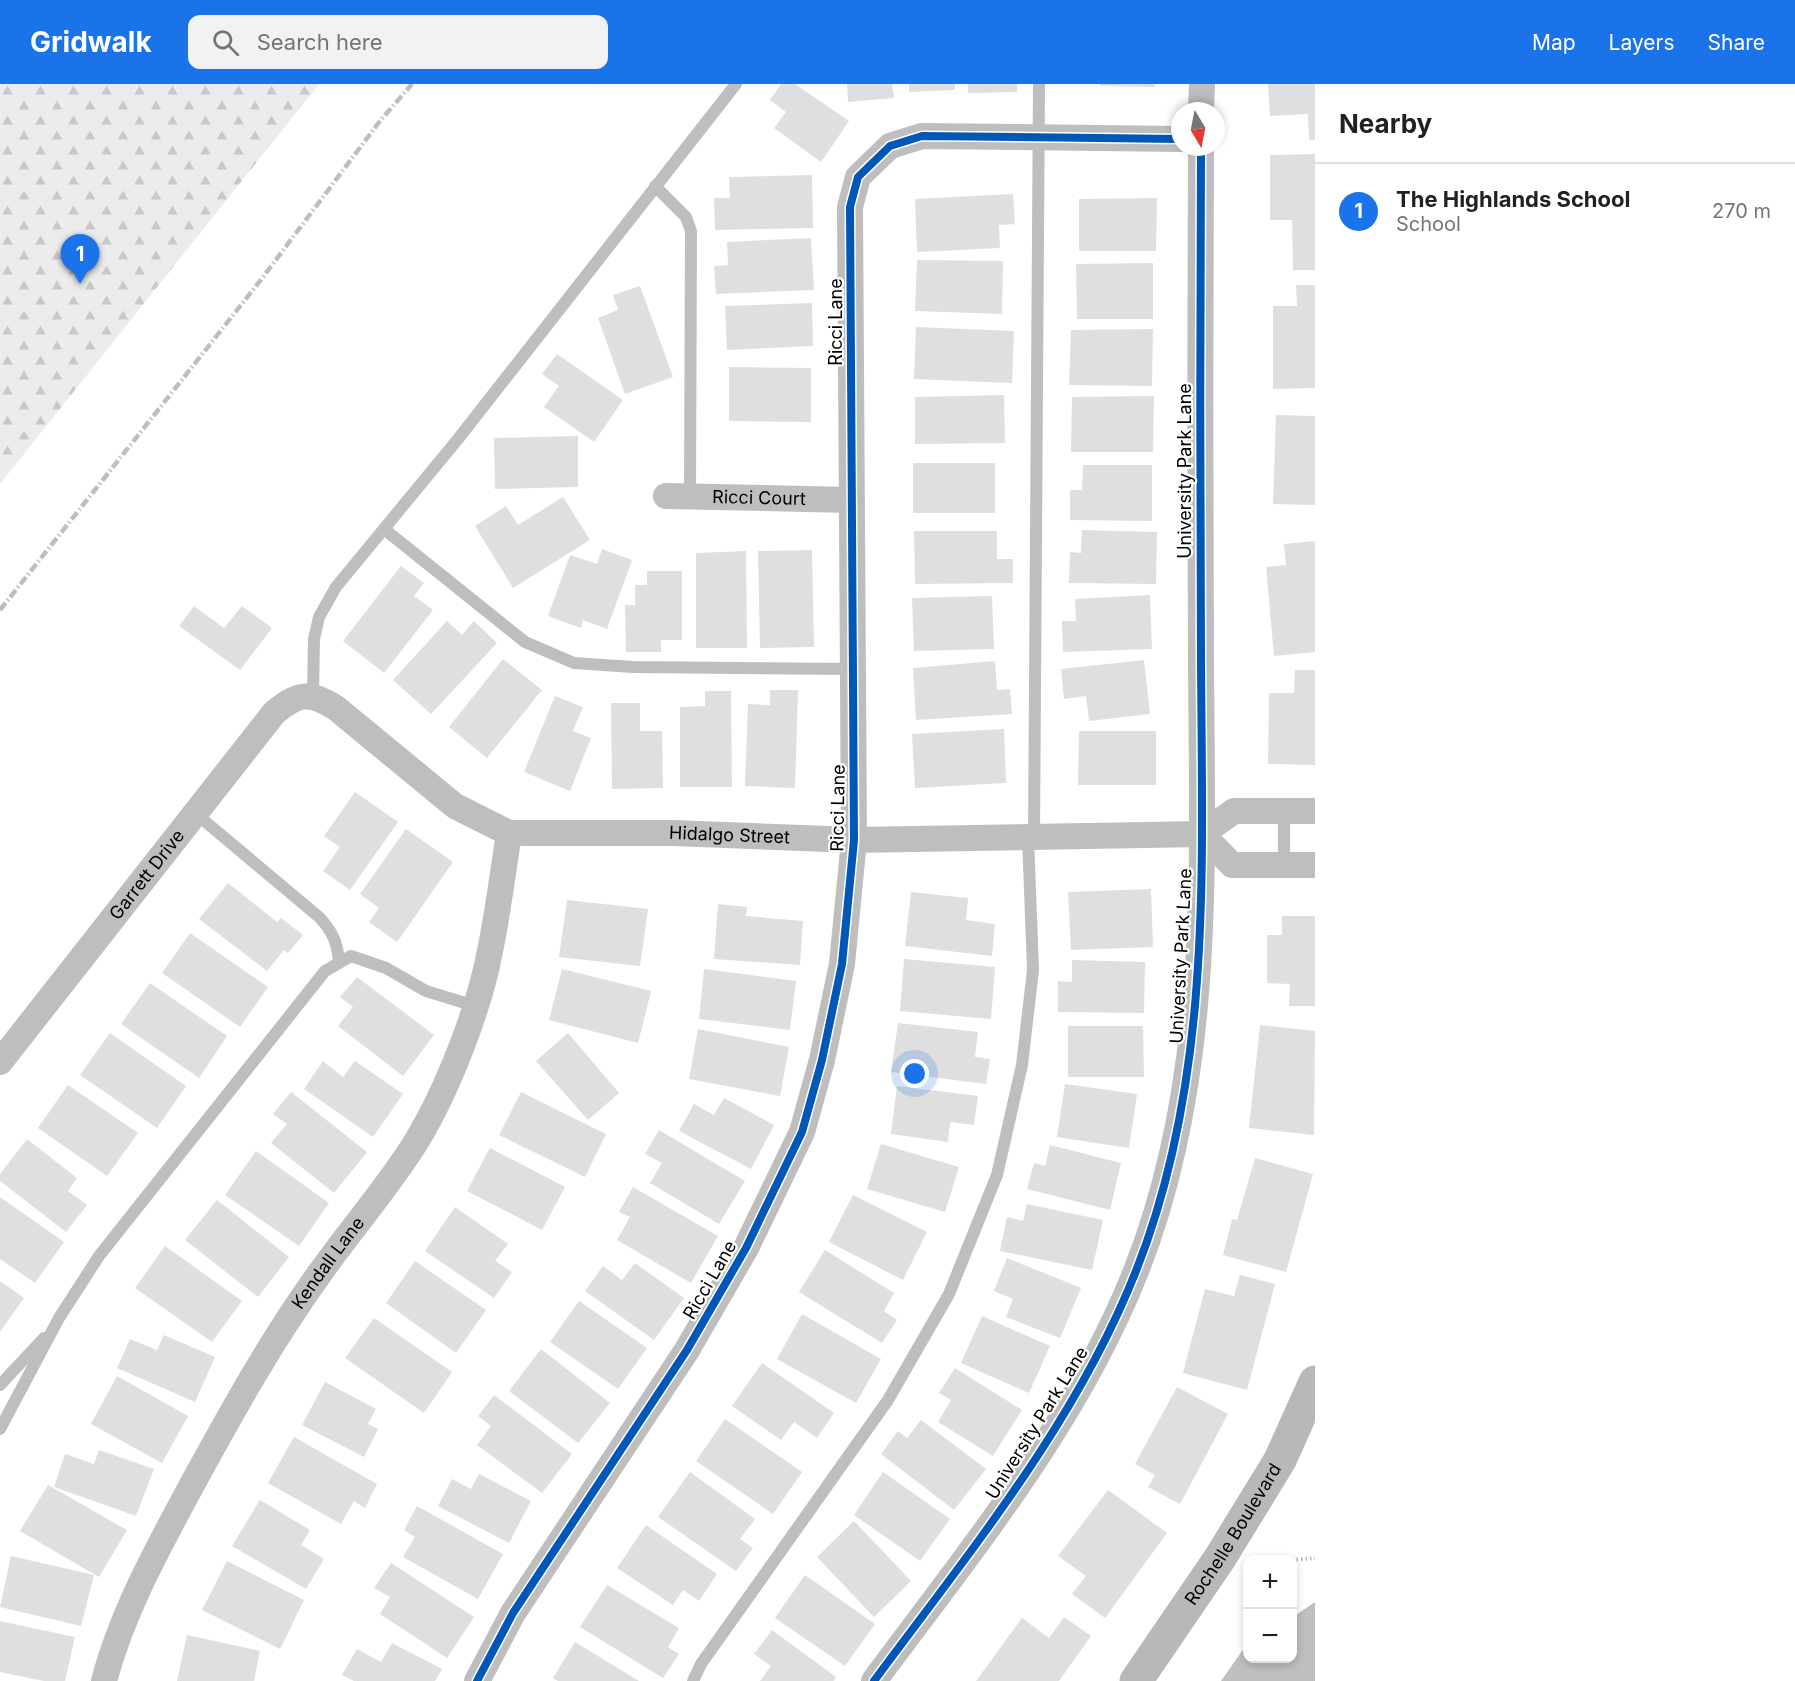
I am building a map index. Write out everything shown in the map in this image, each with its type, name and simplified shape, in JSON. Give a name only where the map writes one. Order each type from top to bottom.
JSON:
[{"type":"main road","name":"Rochelle Boulevard","points":[[1136,1681],[1220,1558],[1281,1460],[1315,1382]]},
{"type":"street","points":[[1202,84],[1202,102]]},
{"type":"street","name":"Ricci Lane","points":[[477,1681],[513,1613],[687,1350],[746,1248],[802,1132],[822,1060],[842,964],[854,840],[850,207],[858,177],[890,146],[922,136],[1171,139]]},
{"type":"street","name":"University Park Lane","points":[[874,1681],[1019,1484],[1097,1361],[1137,1269],[1174,1153],[1189,1062],[1199,951],[1202,834],[1201,156]]},
{"type":"street","name":"Ricci Court","points":[[678,497],[851,500]]},
{"type":"street","name":"Hidalgo Street","points":[[308,696],[336,708],[455,806],[509,833],[673,833],[854,840],[1202,834]]},
{"type":"street","name":"Garrett Drive","points":[[0,1062],[274,713],[289,701],[308,696]]},
{"type":"street","points":[[1315,811],[1234,811],[1202,834],[1232,864],[1315,865]]},
{"type":"street","name":"Kendall Lane","points":[[104,1681],[114,1644],[146,1570],[233,1410],[276,1336],[416,1142],[452,1069],[475,1006],[490,953],[509,833]]},
{"type":"lane","points":[[308,696],[314,639],[319,616],[336,587],[458,439],[736,84]]},
{"type":"lane","points":[[693,1681],[701,1664],[888,1400],[950,1294],[997,1174],[1022,1065],[1033,970],[1031,837],[1039,84]]},
{"type":"lane","points":[[655,186],[686,217],[691,231],[678,497]]},
{"type":"lane","points":[[384,528],[525,642],[574,663],[633,667],[852,669]]},
{"type":"lane","points":[[1284,811],[1284,865]]},
{"type":"lane","points":[[195,813],[319,916],[332,931],[338,944],[339,961]]},
{"type":"lane","points":[[0,1429],[51,1332],[99,1256],[318,980],[339,961],[351,957],[366,960],[426,991],[475,1006]]},
{"type":"lane","points":[[0,1385],[31,1349],[51,1332]]},
{"type":"path","points":[[1297,1560],[1315,1558]]},
{"type":"green space","points":[[0,84],[319,84],[0,484]]},
{"type":"shaded area","points":[[1315,1602],[1315,1681],[1221,1681],[1243,1650],[1243,1663],[1297,1663],[1297,1614]]},
{"type":"building","points":[[781,84],[795,84],[849,121],[821,162],[774,128],[786,112],[770,100]]},
{"type":"building","points":[[847,84],[892,84],[894,98],[848,102]]},
{"type":"building","points":[[909,84],[955,84],[955,90],[909,92]]},
{"type":"building","points":[[968,84],[1017,84],[1017,92],[968,93]]},
{"type":"building","points":[[1100,84],[1155,84],[1155,87],[1100,86]]},
{"type":"building","points":[[1268,84],[1315,84],[1315,140],[1309,140],[1308,114],[1270,116]]},
{"type":"building","points":[[1315,154],[1315,270],[1293,270],[1292,220],[1270,220],[1270,155]]},
{"type":"building","points":[[812,175],[813,228],[715,230],[714,198],[730,198],[729,177]]},
{"type":"building","points":[[1013,194],[1015,224],[999,225],[1000,248],[917,252],[915,199]]},
{"type":"building","points":[[1157,198],[1156,251],[1079,251],[1079,199]]},
{"type":"building","points":[[811,238],[814,290],[716,294],[714,266],[728,265],[727,242]]},
{"type":"building","points":[[917,260],[1003,261],[1002,314],[915,311]]},
{"type":"building","points":[[1153,263],[1153,319],[1077,319],[1076,264]]},
{"type":"building","points":[[1296,285],[1315,285],[1315,388],[1273,389],[1273,306],[1297,306]]},
{"type":"building","points":[[640,286],[673,377],[625,394],[598,318],[618,310],[613,295]]},
{"type":"building","points":[[812,303],[813,346],[727,350],[725,306]]},
{"type":"building","points":[[916,327],[1014,331],[1012,383],[914,379]]},
{"type":"building","points":[[1153,329],[1152,386],[1069,385],[1071,330]]},
{"type":"building","points":[[557,354],[623,400],[594,442],[544,407],[559,386],[542,374]]},
{"type":"building","points":[[729,367],[811,368],[811,422],[729,421]]},
{"type":"building","points":[[1004,395],[1005,443],[915,444],[915,397]]},
{"type":"building","points":[[1154,396],[1153,452],[1071,452],[1072,397]]},
{"type":"building","points":[[1276,415],[1315,416],[1315,505],[1273,504]]},
{"type":"building","points":[[578,436],[578,487],[495,489],[494,438]]},
{"type":"building","points":[[913,463],[995,463],[995,513],[913,513]]},
{"type":"building","points":[[1083,465],[1152,465],[1152,521],[1070,520],[1070,490],[1082,490]]},
{"type":"building","points":[[563,497],[590,540],[513,588],[475,526],[506,506],[518,525]]},
{"type":"building","points":[[1082,530],[1157,532],[1156,584],[1069,583],[1070,552],[1081,553]]},
{"type":"building","points":[[914,531],[997,531],[997,559],[1013,559],[1013,583],[915,584]]},
{"type":"building","points":[[1315,541],[1315,652],[1274,656],[1266,567],[1286,565],[1284,544]]},
{"type":"building","points":[[602,549],[632,560],[607,629],[583,620],[581,628],[548,616],[570,555],[597,564]]},
{"type":"building","points":[[812,550],[814,647],[760,648],[758,551]]},
{"type":"building","points":[[746,551],[747,648],[696,648],[696,553]]},
{"type":"building","points":[[401,566],[424,583],[414,596],[433,610],[384,673],[343,641]]},
{"type":"building","points":[[647,571],[682,571],[682,640],[661,640],[661,652],[626,652],[625,605],[635,605],[635,585],[647,585]]},
{"type":"building","points":[[1150,595],[1152,649],[1063,652],[1062,621],[1076,621],[1075,599]]},
{"type":"building","points":[[992,596],[994,649],[914,651],[912,598]]},
{"type":"building","points":[[194,606],[224,628],[242,606],[272,628],[240,670],[179,626]]},
{"type":"building","points":[[447,621],[462,635],[474,621],[497,643],[431,714],[393,680]]},
{"type":"building","points":[[503,659],[542,690],[487,758],[449,727]]},
{"type":"building","points":[[1144,660],[1150,714],[1089,721],[1086,696],[1064,699],[1061,669]]},
{"type":"building","points":[[995,661],[997,690],[1010,689],[1012,714],[916,720],[913,668]]},
{"type":"building","points":[[1295,670],[1315,670],[1315,765],[1268,764],[1269,693],[1294,693]]},
{"type":"building","points":[[770,690],[798,690],[795,788],[745,786],[748,704],[770,705]]},
{"type":"building","points":[[705,691],[731,691],[732,787],[680,787],[680,707],[705,706]]},
{"type":"building","points":[[555,696],[583,707],[573,731],[591,738],[570,791],[524,772]]},
{"type":"building","points":[[611,703],[640,703],[640,731],[662,731],[663,788],[612,789]]},
{"type":"building","points":[[1004,729],[1006,783],[915,788],[912,734]]},
{"type":"building","points":[[1079,731],[1156,731],[1156,785],[1078,785]]},
{"type":"building","points":[[355,792],[398,822],[350,890],[323,871],[340,847],[324,836]]},
{"type":"building","points":[[406,829],[453,862],[397,942],[369,922],[379,908],[360,894]]},
{"type":"building","points":[[228,883],[277,922],[281,918],[303,935],[288,953],[284,950],[267,971],[199,919]]},
{"type":"building","points":[[1151,889],[1153,947],[1071,950],[1068,892]]},
{"type":"building","points":[[911,892],[968,898],[966,920],[995,924],[992,956],[905,946]]},
{"type":"building","points":[[567,900],[648,909],[640,966],[559,957]]},
{"type":"building","points":[[718,904],[747,907],[746,916],[803,921],[800,965],[714,959]]},
{"type":"building","points":[[1282,916],[1315,916],[1315,1006],[1289,1006],[1290,984],[1267,983],[1267,935],[1282,935]]},
{"type":"building","points":[[190,933],[268,987],[240,1027],[162,973]]},
{"type":"building","points":[[904,959],[995,967],[991,1019],[900,1011]]},
{"type":"building","points":[[1072,960],[1145,962],[1144,1013],[1058,1012],[1058,981],[1072,982]]},
{"type":"building","points":[[562,969],[651,991],[638,1043],[549,1020]]},
{"type":"building","points":[[704,969],[796,981],[790,1030],[699,1019]]},
{"type":"building","points":[[357,977],[434,1035],[403,1076],[338,1026],[353,1007],[340,997]]},
{"type":"building","points":[[150,983],[227,1036],[199,1078],[121,1024]]},
{"type":"building","points":[[898,1023],[978,1032],[975,1057],[990,1059],[986,1084],[891,1072]]},
{"type":"building","points":[[1260,1025],[1315,1031],[1314,1135],[1249,1128]]},
{"type":"building","points":[[1068,1026],[1143,1026],[1144,1077],[1068,1077]]},
{"type":"building","points":[[698,1029],[789,1047],[780,1096],[689,1079]]},
{"type":"building","points":[[110,1033],[186,1086],[157,1128],[80,1075]]},
{"type":"building","points":[[568,1033],[619,1093],[588,1120],[536,1061]]},
{"type":"building","points":[[323,1061],[343,1077],[355,1061],[403,1094],[373,1137],[304,1089]]},
{"type":"building","points":[[1065,1084],[1137,1094],[1129,1148],[1057,1137]]},
{"type":"building","points":[[68,1085],[138,1133],[107,1176],[38,1128]]},
{"type":"building","points":[[897,1086],[978,1096],[974,1125],[950,1122],[948,1142],[891,1134]]},
{"type":"building","points":[[291,1092],[367,1152],[334,1193],[271,1143],[287,1124],[273,1114]]},
{"type":"building","points":[[521,1092],[606,1134],[585,1177],[499,1135]]},
{"type":"building","points":[[724,1098],[774,1125],[751,1169],[679,1131],[694,1104],[714,1115]]},
{"type":"building","points":[[659,1130],[745,1181],[719,1224],[650,1183],[662,1163],[645,1154]]},
{"type":"building","points":[[27,1139],[77,1178],[68,1191],[87,1205],[66,1232],[0,1181],[0,1174]]},
{"type":"building","points":[[881,1144],[959,1167],[945,1212],[867,1189]]},
{"type":"building","points":[[1050,1145],[1121,1163],[1110,1210],[1027,1189],[1034,1163],[1045,1166]]},
{"type":"building","points":[[490,1148],[565,1187],[542,1230],[467,1191]]},
{"type":"building","points":[[256,1151],[329,1203],[299,1246],[225,1195]]},
{"type":"building","points":[[1255,1158],[1313,1174],[1286,1272],[1223,1255],[1232,1219],[1237,1220]]},
{"type":"building","points":[[633,1187],[718,1236],[691,1283],[617,1240],[630,1217],[619,1212]]},
{"type":"building","points":[[853,1195],[927,1232],[903,1280],[829,1242]]},
{"type":"building","points":[[0,1197],[64,1242],[35,1283],[0,1259]]},
{"type":"building","points":[[217,1200],[289,1257],[258,1297],[185,1240]]},
{"type":"building","points":[[1027,1204],[1103,1220],[1092,1270],[1000,1251],[1007,1217],[1023,1221]]},
{"type":"building","points":[[455,1207],[508,1244],[495,1261],[512,1272],[494,1298],[425,1251]]},
{"type":"building","points":[[165,1246],[242,1301],[212,1342],[135,1288]]},
{"type":"building","points":[[825,1250],[894,1293],[884,1311],[897,1320],[882,1343],[799,1292]]},
{"type":"building","points":[[1007,1258],[1081,1288],[1060,1338],[1006,1317],[1013,1299],[994,1291]]},
{"type":"building","points":[[415,1261],[486,1310],[456,1353],[386,1303]]},
{"type":"building","points":[[635,1263],[684,1298],[654,1340],[585,1291],[603,1266],[622,1280]]},
{"type":"building","points":[[1240,1275],[1275,1284],[1247,1390],[1183,1373],[1205,1289],[1234,1296]]},
{"type":"building","points":[[0,1281],[24,1298],[0,1332]]},
{"type":"building","points":[[579,1301],[647,1348],[618,1389],[550,1342]]},
{"type":"building","points":[[802,1314],[881,1359],[856,1403],[777,1359]]},
{"type":"building","points":[[982,1316],[1050,1346],[1029,1393],[961,1363]]},
{"type":"building","points":[[374,1318],[452,1372],[424,1413],[345,1358]]},
{"type":"building","points":[[164,1335],[215,1357],[195,1402],[117,1368],[130,1339],[157,1350]]},
{"type":"building","points":[[541,1349],[610,1403],[578,1443],[509,1391]]},
{"type":"building","points":[[762,1363],[834,1413],[817,1438],[794,1422],[781,1440],[732,1406]]},
{"type":"building","points":[[955,1368],[1022,1410],[993,1456],[938,1422],[951,1400],[939,1393]]},
{"type":"building","points":[[117,1376],[188,1416],[162,1463],[91,1424]]},
{"type":"building","points":[[325,1382],[376,1409],[368,1424],[378,1429],[364,1457],[302,1425]]},
{"type":"building","points":[[1177,1387],[1228,1414],[1180,1504],[1148,1487],[1155,1475],[1135,1464]]},
{"type":"building","points":[[494,1395],[572,1454],[542,1493],[477,1445],[491,1426],[478,1416]]},
{"type":"building","points":[[725,1419],[802,1472],[773,1514],[696,1461]]},
{"type":"building","points":[[921,1420],[986,1469],[954,1510],[881,1454],[898,1431],[907,1438]]},
{"type":"building","points":[[294,1437],[377,1484],[365,1508],[354,1501],[341,1524],[268,1483]]},
{"type":"building","points":[[99,1450],[154,1469],[136,1516],[54,1487],[65,1454],[94,1464]]},
{"type":"building","points":[[690,1472],[755,1519],[740,1539],[753,1548],[736,1571],[658,1517]]},
{"type":"building","points":[[883,1472],[950,1519],[920,1561],[854,1515]]},
{"type":"building","points":[[479,1474],[531,1501],[509,1543],[438,1506],[452,1479],[471,1489]]},
{"type":"building","points":[[48,1485],[127,1530],[99,1577],[20,1531]]},
{"type":"building","points":[[1108,1490],[1167,1533],[1105,1618],[1072,1594],[1086,1576],[1058,1556]]},
{"type":"building","points":[[260,1500],[310,1530],[301,1545],[324,1559],[306,1589],[232,1546]]},
{"type":"building","points":[[417,1506],[503,1554],[478,1599],[403,1557],[415,1537],[404,1530]]},
{"type":"building","points":[[854,1521],[911,1581],[874,1617],[817,1557]]},
{"type":"building","points":[[646,1525],[717,1574],[699,1601],[683,1590],[673,1605],[617,1568]]},
{"type":"building","points":[[11,1556],[94,1575],[81,1626],[0,1607]]},
{"type":"building","points":[[227,1561],[304,1600],[280,1649],[202,1610]]},
{"type":"building","points":[[391,1563],[474,1617],[447,1658],[380,1614],[390,1597],[374,1588]]},
{"type":"building","points":[[805,1575],[875,1624],[845,1666],[775,1618]]},
{"type":"building","points":[[607,1585],[679,1628],[668,1647],[679,1654],[663,1678],[580,1627]]},
{"type":"building","points":[[1064,1617],[1091,1636],[1059,1681],[976,1681],[1022,1618],[1049,1638]]},
{"type":"building","points":[[0,1621],[75,1637],[65,1681],[44,1681],[0,1672]]},
{"type":"building","points":[[772,1630],[836,1677],[834,1681],[760,1681],[771,1666],[754,1654]]},
{"type":"building","points":[[187,1635],[260,1651],[254,1681],[177,1681]]},
{"type":"building","points":[[575,1642],[639,1681],[558,1681],[553,1678]]},
{"type":"building","points":[[392,1643],[442,1669],[435,1681],[354,1681],[342,1675],[357,1649],[381,1662]]},
{"type":"railway","points":[[0,610],[260,281],[380,121],[412,84]]},
{"type":"cycle path","points":[[477,1681],[513,1613],[687,1350],[746,1248],[802,1132],[822,1060],[842,964],[854,840],[850,207],[858,177],[890,146],[922,136],[1171,139]]},
{"type":"cycle path","points":[[874,1681],[1018,1484],[1083,1381],[1136,1271],[1161,1197],[1179,1122],[1191,1046],[1198,969],[1201,892],[1201,156]]},
{"type":"place","name":"The Highlands School","points":[[80,284]]}]
